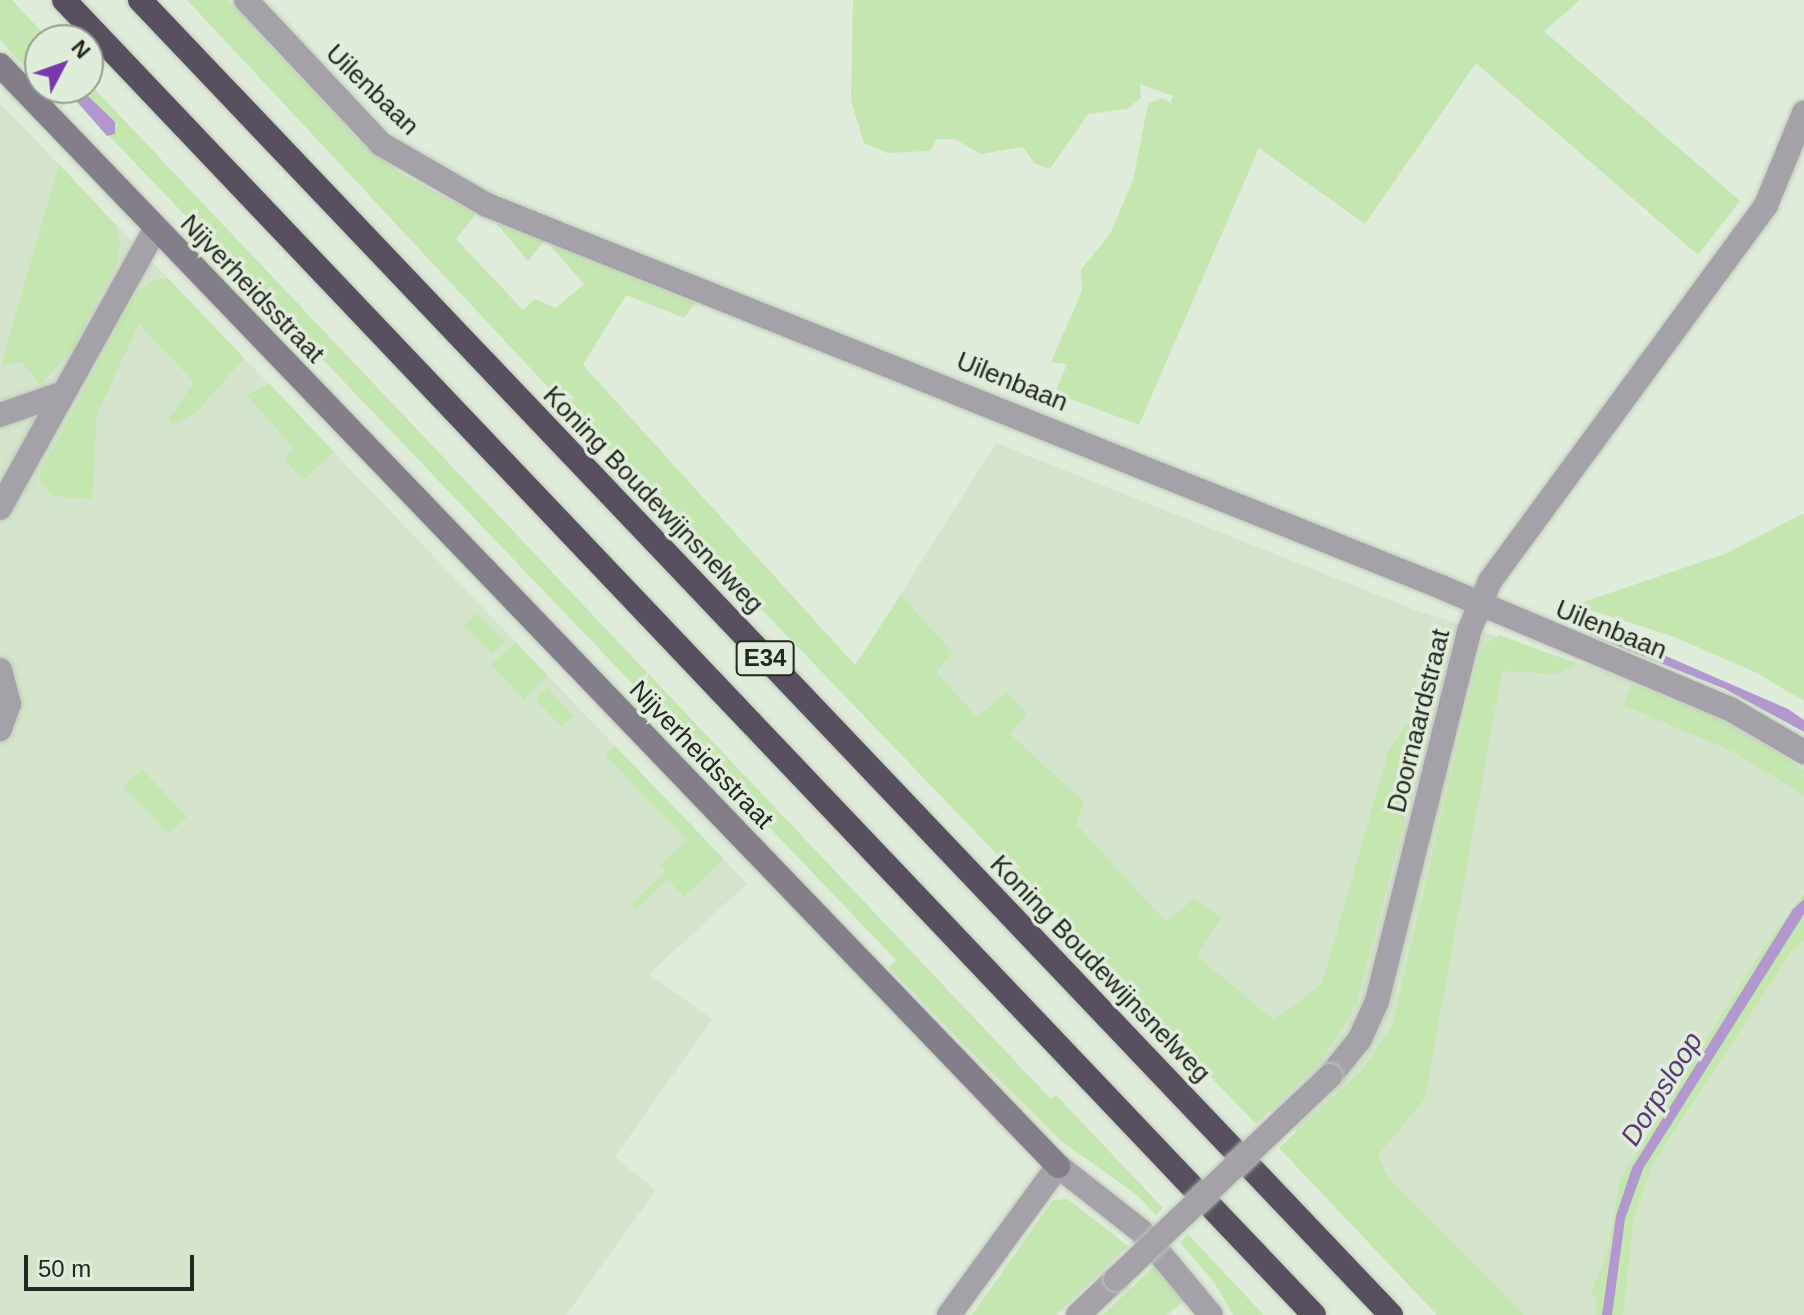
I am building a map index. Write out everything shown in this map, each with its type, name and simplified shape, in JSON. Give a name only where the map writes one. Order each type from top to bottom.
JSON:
[{"type":"highway","name":"E34","points":[[64,0],[1314,1315]]},
{"type":"highway","name":"Koning Boudewijnsnelweg","points":[[140,0],[1391,1315]]},
{"type":"street","name":"Uilenbaan","points":[[246,0],[381,144],[487,205],[1024,417],[1730,709],[1804,752]]},
{"type":"street","name":"Nijverheidsstraat","points":[[0,65],[1058,1166],[1141,1231],[1211,1315]]},
{"type":"street","name":"Doornaardstraat","points":[[1078,1315],[1330,1076],[1360,1039],[1377,1001],[1479,606],[1493,575],[1766,205],[1804,113]]},
{"type":"street","name":"Nijverheidsstraat","points":[[0,508],[155,229]]},
{"type":"street","points":[[0,415],[63,393]]},
{"type":"street","points":[[0,670],[9,704],[0,729]]},
{"type":"street","points":[[949,1315],[1058,1166]]},
{"type":"shaded area","points":[[0,103],[747,884],[649,974],[712,1019],[615,1157],[656,1190],[566,1315],[0,1315]]},
{"type":"shaded area","points":[[79,104],[96,104],[115,122],[115,134],[107,136]]},
{"type":"shaded area","points":[[996,443],[1413,609],[1632,680],[1720,716],[1804,769],[1804,1315],[1470,1315],[1297,1131],[1251,1099],[856,665]]},
{"type":"shaded area","points":[[1597,626],[1788,709],[1804,720],[1804,732],[1725,689],[1595,637],[1590,633]]},
{"type":"shaded area","points":[[1804,899],[1804,914],[1643,1169],[1625,1219],[1612,1315],[1602,1315],[1616,1216],[1632,1168],[1793,909]]},
{"type":"green space","points":[[0,0],[12,0],[34,24],[24,24],[24,66],[0,40]]},
{"type":"green space","points":[[187,0],[228,0],[366,147],[402,174],[476,214],[456,239],[523,310],[535,299],[556,308],[584,284],[546,241],[695,303],[684,318],[626,295],[583,365],[855,665],[901,595],[953,653],[936,672],[977,717],[1006,692],[1027,714],[1010,734],[1084,802],[1076,824],[1166,922],[1194,899],[1222,917],[1197,956],[1274,1020],[1322,984],[1389,749],[1423,701],[1434,708],[1356,1006],[1319,1064],[1256,1124],[546,385]]},
{"type":"green space","points":[[853,0],[1580,0],[1544,31],[1740,201],[1698,255],[1476,63],[1365,224],[1259,148],[1139,425],[1055,393],[1067,364],[1051,362],[1082,291],[1081,270],[1110,234],[1133,180],[1148,104],[1162,98],[1170,103],[1173,96],[1140,84],[1141,98],[1127,109],[1088,114],[1050,169],[1034,163],[1023,147],[981,154],[954,139],[937,139],[930,151],[887,153],[864,143],[851,100]]},
{"type":"green space","points":[[104,99],[1051,1099],[1056,1095],[1163,1208],[1156,1215],[1137,1195],[1061,1141],[889,968],[896,960],[79,104],[104,104]]},
{"type":"green space","points":[[59,164],[117,227],[120,242],[118,261],[72,351],[40,385],[22,362],[1,365]]},
{"type":"green space","points":[[496,223],[544,240],[528,261]]},
{"type":"green space","points":[[168,278],[244,358],[195,414],[174,424],[169,419],[194,382],[139,324],[97,414],[92,499],[53,496],[39,479],[40,472],[136,293],[154,280]]},
{"type":"green space","points":[[269,383],[334,452],[303,480],[284,459],[294,448],[246,395]]},
{"type":"green space","points":[[1804,513],[1804,701],[1757,673],[1672,636],[1574,605],[1725,554]]},
{"type":"green space","points":[[477,613],[505,642],[492,653],[464,625]]},
{"type":"green space","points":[[1500,635],[1576,664],[1559,674],[1502,671],[1425,1099],[1378,1155],[1388,1177],[1524,1315],[1437,1315],[1279,1148],[1362,1070],[1392,1026],[1477,663],[1484,645]]},
{"type":"green space","points":[[516,642],[548,676],[524,699],[491,665]]},
{"type":"green space","points":[[1632,684],[1713,716],[1783,756],[1804,771],[1804,796],[1736,753],[1623,705]]},
{"type":"green space","points":[[547,687],[574,716],[562,727],[535,699]]},
{"type":"green space","points":[[615,746],[724,859],[684,897],[667,879],[637,908],[632,903],[666,871],[661,865],[687,840],[605,755]]},
{"type":"green space","points":[[142,769],[187,817],[169,834],[123,787]]},
{"type":"green space","points":[[1804,893],[1804,941],[1793,949],[1653,1164],[1634,1216],[1623,1315],[1596,1315],[1597,1300],[1591,1293],[1607,1254],[1620,1179],[1761,952]]},
{"type":"green space","points":[[1068,1199],[1128,1246],[1056,1315],[972,1315],[1053,1200]]},
{"type":"green space","points":[[1188,1234],[1264,1315],[1233,1315],[1214,1282],[1180,1243]]},
{"type":"green space","points":[[1154,1266],[1184,1301],[1167,1315],[1103,1315]]},
{"type":"water label","name":"Dorpsloop","points":[[1662,1089]]}]
